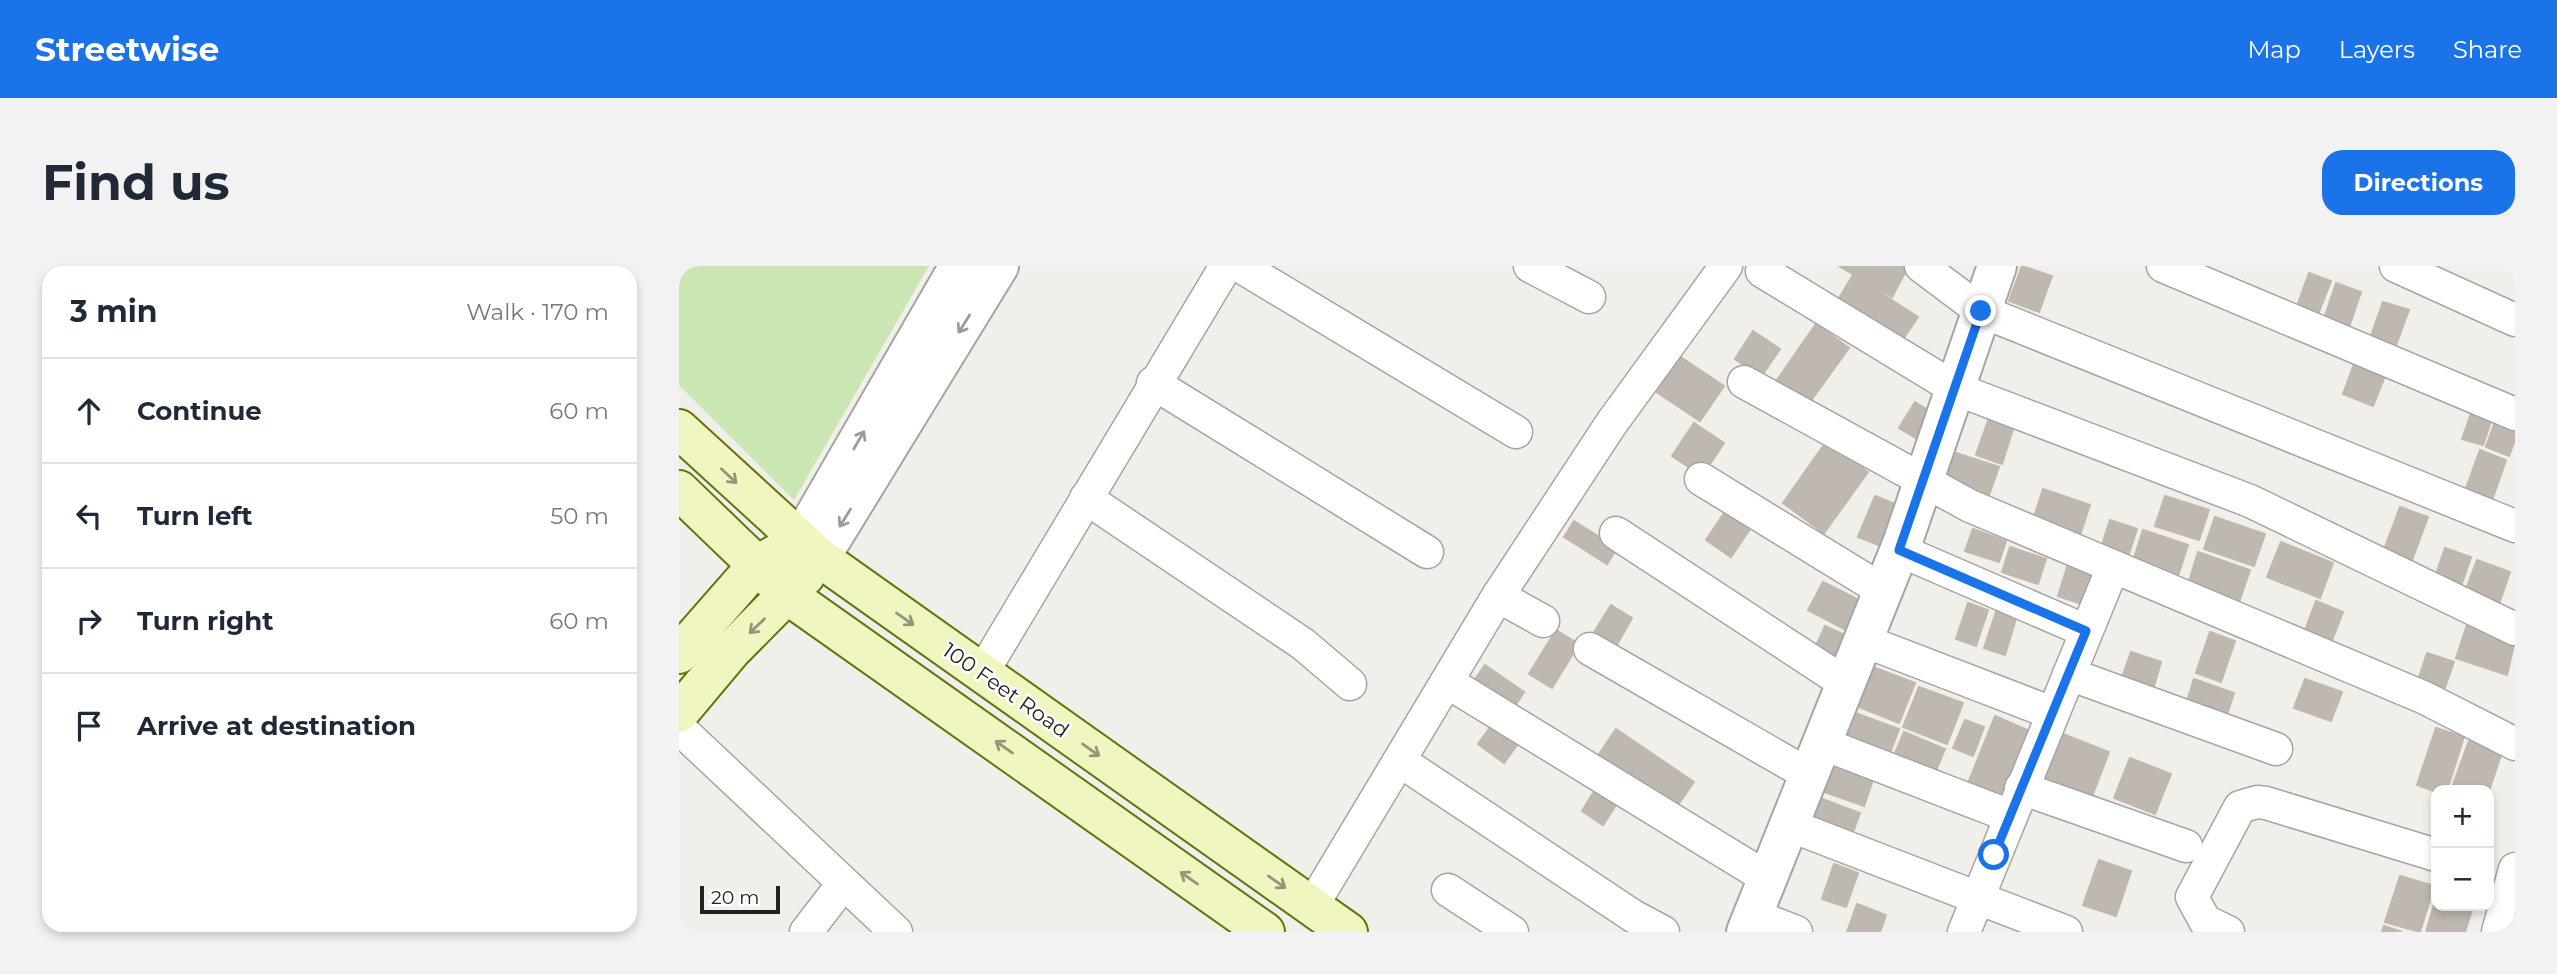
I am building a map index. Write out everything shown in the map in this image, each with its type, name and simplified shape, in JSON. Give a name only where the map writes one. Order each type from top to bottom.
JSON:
[{"type":"main road","name":"100 Feet Road","points":[[679,429],[810,550],[1348,932]]},
{"type":"main road","points":[[679,490],[789,596],[1265,932]]},
{"type":"main road","points":[[679,654],[757,565],[810,550]]},
{"type":"main road","points":[[679,713],[731,651],[789,596],[810,550]]},
{"type":"street","points":[[810,550],[959,266]]},
{"type":"street","points":[[810,550],[999,266]]},
{"type":"street","points":[[982,673],[1153,383],[1226,266]]},
{"type":"street","points":[[1240,266],[1515,432]]},
{"type":"street","points":[[1530,266],[1589,297]]},
{"type":"street","points":[[1312,906],[1498,596],[1611,424],[1726,266]]},
{"type":"street","points":[[1921,266],[1981,311],[2515,526]]},
{"type":"street","points":[[1796,932],[1749,924],[1899,550],[1997,266]]},
{"type":"street","points":[[2163,266],[2515,414]]},
{"type":"street","points":[[2396,266],[2515,320]]},
{"type":"street","points":[[1762,271],[1956,389],[2250,501],[2515,629]]},
{"type":"street","points":[[1745,382],[1923,482],[2425,698],[2515,744]]},
{"type":"street","points":[[1153,383],[1427,552]]},
{"type":"street","points":[[1701,479],[1882,590]]},
{"type":"street","points":[[1086,498],[1303,645],[1350,684]]},
{"type":"street","points":[[1616,533],[1845,683]]},
{"type":"street","points":[[1899,550],[2086,631]]},
{"type":"street","points":[[1964,932],[2113,566]]},
{"type":"street","points":[[1498,596],[1543,621]]},
{"type":"street","points":[[1862,640],[2052,713]]},
{"type":"street","points":[[1590,649],[1815,759],[2016,802],[2186,846]]},
{"type":"street","points":[[2069,674],[2276,749]]},
{"type":"street","points":[[1448,682],[1767,878]]},
{"type":"street","points":[[679,728],[896,932]]},
{"type":"street","points":[[1400,761],[1633,916],[1663,932]]},
{"type":"street","points":[[2228,932],[2206,921],[2192,897],[2239,807],[2249,803],[2266,803],[2431,853]]},
{"type":"street","points":[[1789,825],[2066,932]]},
{"type":"street","points":[[2498,932],[2508,874]]},
{"type":"street","points":[[806,932],[843,884]]},
{"type":"street","points":[[1448,890],[1512,932]]},
{"type":"green space","points":[[679,266],[929,266],[794,500],[679,385]]},
{"type":"building","points":[[1839,266],[1906,266],[1908,267],[1892,297]]},
{"type":"building","points":[[2022,266],[2052,276],[2039,312],[2009,301]]},
{"type":"building","points":[[2309,273],[2331,281],[2317,317],[2296,309]]},
{"type":"building","points":[[1853,275],[1918,317],[1899,345],[1835,305]]},
{"type":"building","points":[[2336,283],[2361,292],[2348,330],[2323,322]]},
{"type":"building","points":[[2383,302],[2409,310],[2396,345],[2371,336]]},
{"type":"building","points":[[1816,324],[1849,348],[1807,406],[1775,383]]},
{"type":"building","points":[[1753,331],[1780,349],[1761,377],[1735,359]]},
{"type":"building","points":[[1676,354],[1724,386],[1700,421],[1652,389]]},
{"type":"building","points":[[2356,359],[2387,371],[2373,406],[2343,394]]},
{"type":"building","points":[[1915,402],[1933,413],[1917,439],[1899,428]]},
{"type":"building","points":[[2475,402],[2495,409],[2483,445],[2462,439]]},
{"type":"building","points":[[2499,411],[2515,417],[2515,440],[2509,456],[2486,447]]},
{"type":"building","points":[[1989,418],[2014,426],[2002,464],[1976,455]]},
{"type":"building","points":[[1694,423],[1724,443],[1702,476],[1672,456]]},
{"type":"building","points":[[1826,442],[1868,472],[1824,533],[1783,503]]},
{"type":"building","points":[[2480,450],[2506,460],[2491,503],[2464,494]]},
{"type":"building","points":[[1950,451],[1999,467],[1987,501],[1939,484]]},
{"type":"building","points":[[2043,489],[2090,505],[2079,538],[2032,523]]},
{"type":"building","points":[[1875,496],[1898,505],[1881,546],[1858,537]]},
{"type":"building","points":[[2165,496],[2209,510],[2199,540],[2155,526]]},
{"type":"building","points":[[2400,507],[2428,517],[2412,560],[2384,550]]},
{"type":"building","points":[[1725,512],[1750,529],[1731,557],[1706,540]]},
{"type":"building","points":[[2215,517],[2265,534],[2254,566],[2204,549]]},
{"type":"building","points":[[2110,520],[2137,529],[2127,560],[2100,551]]},
{"type":"building","points":[[1574,521],[1617,548],[1607,564],[1564,537]]},
{"type":"building","points":[[1973,529],[2006,541],[1999,562],[1965,551]]},
{"type":"building","points":[[2143,530],[2188,545],[2175,585],[2130,570]]},
{"type":"building","points":[[2281,542],[2333,563],[2320,598],[2267,577]]},
{"type":"building","points":[[2010,547],[2046,559],[2038,584],[2002,572]]},
{"type":"building","points":[[2445,548],[2471,557],[2459,592],[2433,583]]},
{"type":"building","points":[[2198,552],[2250,570],[2238,605],[2187,588]]},
{"type":"building","points":[[2477,560],[2510,572],[2498,607],[2464,595]]},
{"type":"building","points":[[2067,567],[2095,577],[2085,605],[2058,596]]},
{"type":"building","points":[[1823,582],[1861,601],[1846,630],[1808,610]]},
{"type":"building","points":[[2316,601],[2343,612],[2329,648],[2302,638]]},
{"type":"building","points":[[1968,603],[1988,610],[1976,646],[1956,639]]},
{"type":"building","points":[[1611,605],[1632,618],[1615,648],[1593,634]]},
{"type":"building","points":[[1996,612],[2016,619],[2005,655],[1984,648]]},
{"type":"building","points":[[2467,625],[2515,641],[2507,675],[2456,658]]},
{"type":"building","points":[[1825,626],[1849,637],[1835,668],[1811,657]]},
{"type":"building","points":[[1556,630],[1579,644],[1552,688],[1529,674]]},
{"type":"building","points":[[2210,632],[2235,641],[2221,682],[2196,673]]},
{"type":"building","points":[[2131,652],[2161,662],[2154,686],[2123,675]]},
{"type":"building","points":[[2427,653],[2454,662],[2441,699],[2415,690]]},
{"type":"building","points":[[1865,664],[1915,683],[1899,723],[1849,703]]},
{"type":"building","points":[[1485,665],[1524,692],[1511,712],[1471,685]]},
{"type":"building","points":[[2194,679],[2234,693],[2224,723],[2184,710]]},
{"type":"building","points":[[2305,679],[2342,692],[2331,721],[2294,708]]},
{"type":"building","points":[[1919,687],[1963,703],[1947,744],[1903,727]]},
{"type":"building","points":[[1847,710],[1899,729],[1887,761],[1835,742]]},
{"type":"building","points":[[1995,716],[2039,735],[2009,809],[1965,791]]},
{"type":"building","points":[[1497,718],[1523,737],[1504,763],[1478,744]]},
{"type":"building","points":[[1965,720],[1984,727],[1973,756],[1953,748]]},
{"type":"building","points":[[2436,728],[2464,737],[2449,785],[2431,785],[2431,790],[2417,785]]},
{"type":"building","points":[[1616,729],[1694,782],[1675,809],[1598,756]]},
{"type":"building","points":[[1904,732],[1945,749],[1931,782],[1890,765]]},
{"type":"building","points":[[2063,734],[2109,752],[2091,799],[2045,781]]},
{"type":"building","points":[[2469,741],[2502,752],[2491,785],[2453,785]]},
{"type":"building","points":[[2130,758],[2171,774],[2155,814],[2114,798]]},
{"type":"building","points":[[1826,761],[1874,777],[1864,806],[1816,789]]},
{"type":"building","points":[[1598,785],[1620,799],[1603,825],[1582,811]]},
{"type":"building","points":[[1809,794],[1860,813],[1849,843],[1798,824]]},
{"type":"building","points":[[2099,860],[2131,871],[2116,916],[2083,905]]},
{"type":"building","points":[[1834,864],[1858,873],[1846,907],[1822,899]]},
{"type":"building","points":[[2400,876],[2431,885],[2431,896],[2420,932],[2385,922]]},
{"type":"building","points":[[1857,904],[1886,915],[1880,932],[1847,932]]},
{"type":"building","points":[[2432,911],[2471,911],[2465,932],[2426,932]]},
{"type":"building","points":[[2384,926],[2402,932],[2382,932]]},
{"type":"route","points":[[1981,311],[1899,550],[2086,631],[1994,855]]}]
